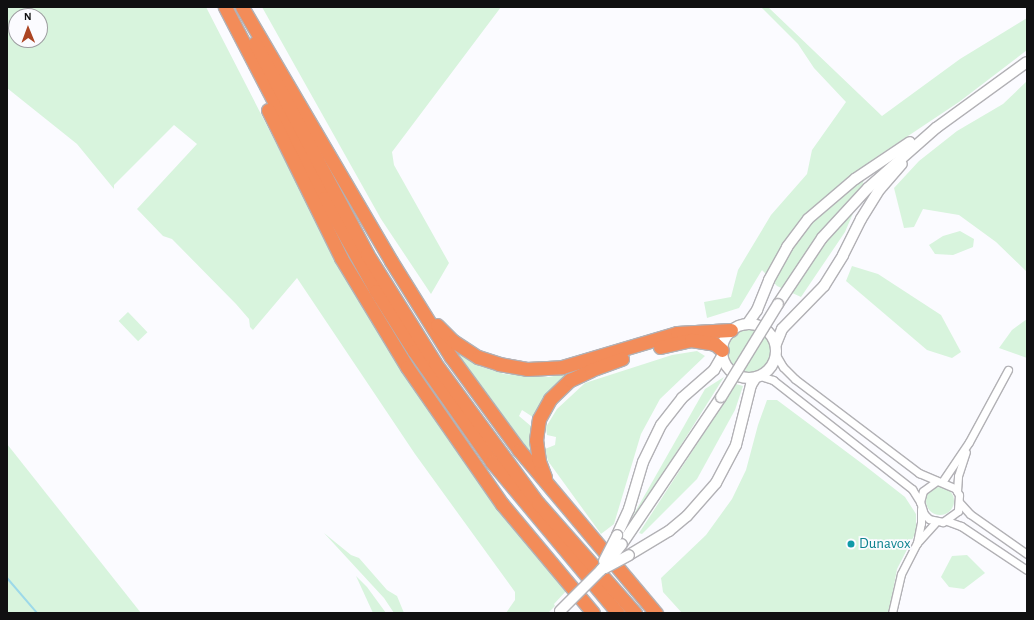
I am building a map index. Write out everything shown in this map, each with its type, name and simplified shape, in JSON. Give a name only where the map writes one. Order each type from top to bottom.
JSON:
[{"type":"highway","points":[[225,7],[330,210],[414,351],[492,462],[618,613]]},
{"type":"highway","points":[[237,7],[349,222],[424,346],[478,424],[538,503],[635,613]]},
{"type":"highway","points":[[242,7],[418,304],[491,414],[554,494],[656,613]]},
{"type":"highway","points":[[234,25],[241,51],[300,177],[341,258],[386,335],[448,429],[502,504],[593,613]]},
{"type":"highway","points":[[418,304],[440,329],[468,351],[499,364],[527,369],[562,367],[677,333],[731,330]]},
{"type":"highway","points":[[554,494],[538,461],[536,440],[539,419],[559,390],[590,370],[676,342],[691,340],[707,342],[722,353]]},
{"type":"main road","points":[[559,612],[601,570],[620,539],[721,397],[778,304],[811,254],[834,223],[878,178],[936,128],[1027,62]]},
{"type":"main road","points":[[620,539],[642,462],[661,425],[682,398],[714,370],[722,353],[724,339],[731,330],[748,323],[757,310],[769,280],[787,247],[808,220],[856,179],[918,136],[936,128]]},
{"type":"main road","points":[[601,570],[669,531],[687,516],[716,483],[736,445],[751,385],[758,377],[771,368],[776,355],[776,344],[782,329],[824,286],[880,189],[936,128]]},
{"type":"main road","points":[[748,323],[764,327],[776,344]]},
{"type":"main road","points":[[722,353],[729,369],[734,374],[741,377],[758,377]]},
{"type":"street","points":[[776,355],[783,367],[795,379],[919,473],[950,484],[957,491]]},
{"type":"street","points":[[892,613],[901,574],[916,543],[921,523],[920,506],[923,491],[940,481],[969,442],[1008,370]]},
{"type":"street","points":[[758,377],[773,380],[912,489],[920,506],[929,519],[936,522],[947,521],[961,526],[1027,570]]},
{"type":"street","points":[[969,442],[958,476],[957,491],[960,503],[970,514],[1027,554]]},
{"type":"street","points":[[947,521],[955,515],[960,503]]},
{"type":"street","points":[[916,543],[936,522]]},
{"type":"green space","points":[[7,7],[206,7],[336,260],[567,590],[554,604],[555,606],[548,613],[506,613],[515,600],[515,592],[415,454],[297,278],[253,330],[250,327],[249,319],[236,304],[172,239],[163,236],[137,209],[197,144],[174,125],[114,185],[114,189],[77,144],[7,88]]},
{"type":"green space","points":[[262,7],[501,7],[392,152],[394,165],[449,263],[431,294],[381,219]]},
{"type":"green space","points":[[761,7],[768,7],[882,116],[960,59],[1027,18],[1027,50],[959,102],[869,162],[857,204],[845,232],[801,297],[777,286],[762,270],[739,308],[707,318],[704,302],[731,297],[738,270],[771,215],[807,174],[812,150],[846,102],[814,68],[798,44]]},
{"type":"green space","points":[[1027,81],[1027,272],[996,242],[959,215],[923,209],[914,227],[904,228],[894,188],[919,161],[957,131],[1003,104]]},
{"type":"green space","points":[[960,231],[974,239],[973,247],[953,255],[935,254],[929,245],[943,236]]},
{"type":"green space","points":[[852,266],[878,274],[941,315],[961,352],[952,358],[927,350],[846,281]]},
{"type":"green space","points":[[128,312],[147,332],[138,341],[119,321]]},
{"type":"green space","points":[[1027,319],[1027,358],[999,348],[1012,330]]},
{"type":"green space","points":[[749,327],[762,331],[768,337],[772,350],[768,363],[762,369],[749,373],[736,369],[730,363],[726,350],[730,337],[736,331]]},
{"type":"green space","points":[[453,350],[479,366],[504,374],[549,377],[573,372],[536,419],[522,410],[519,416],[532,427],[532,458]]},
{"type":"green space","points":[[697,351],[705,356],[660,399],[641,434],[614,524],[601,534],[548,461],[545,449],[555,445],[556,437],[547,435],[546,427],[557,409],[585,383],[672,355]]},
{"type":"green space","points":[[724,377],[633,521],[630,521],[705,389]]},
{"type":"green space","points":[[736,384],[743,386],[735,410],[697,479],[642,534],[639,533]]},
{"type":"green space","points":[[767,400],[777,400],[864,465],[905,497],[916,514],[916,532],[897,569],[889,613],[682,613],[663,592],[661,578],[706,535],[732,499],[746,470],[758,425]]},
{"type":"green space","points":[[7,444],[76,531],[141,613],[7,613]]},
{"type":"green space","points":[[940,487],[950,491],[954,501],[950,511],[940,515],[930,511],[926,501],[930,491]]},
{"type":"green space","points":[[324,533],[351,555],[359,558],[387,590],[397,596],[404,613],[394,613],[384,598]]},
{"type":"green space","points":[[967,555],[985,573],[964,589],[949,587],[941,577],[952,556]]},
{"type":"green space","points":[[356,576],[367,587],[386,613],[373,613]]},
{"type":"waterway","points":[[7,578],[37,613]]},
{"type":"place","name":"Dunavox","points":[[851,544]]}]
